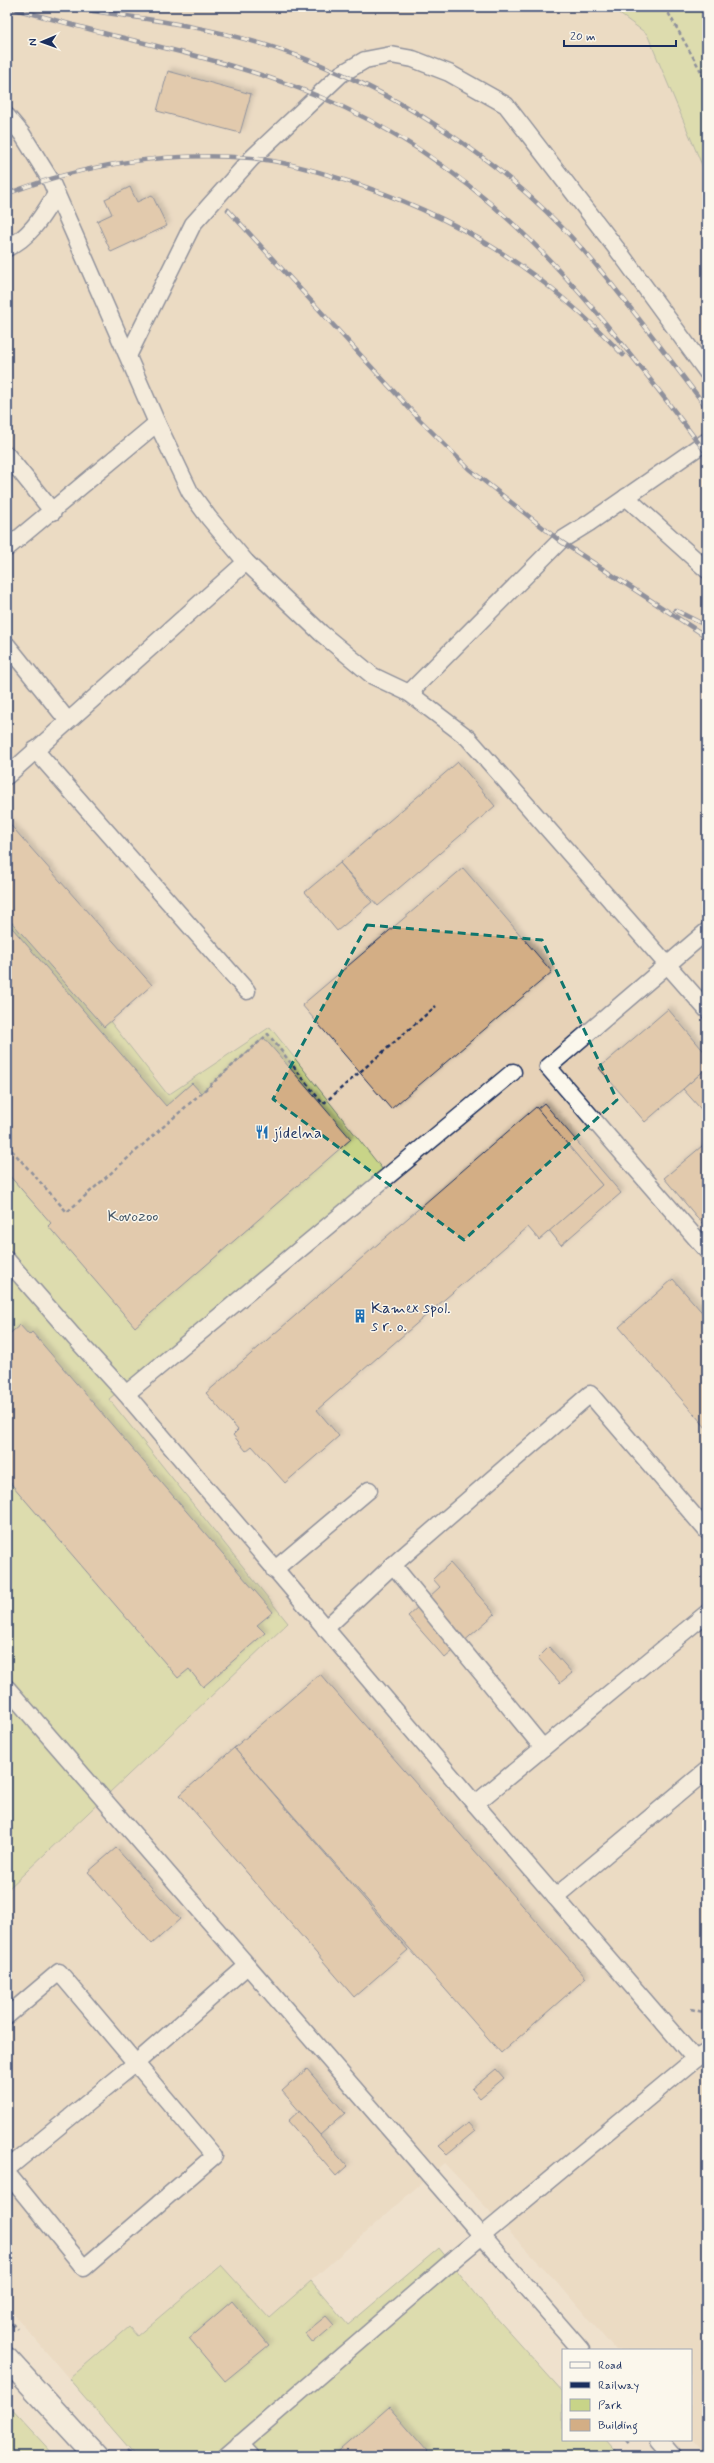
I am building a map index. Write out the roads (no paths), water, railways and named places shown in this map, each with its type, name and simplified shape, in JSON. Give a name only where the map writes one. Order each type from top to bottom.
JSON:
[{"type":"main road","points":[[7,2359],[96,2456]]},
{"type":"lane","points":[[129,354],[194,224],[252,158],[342,74],[365,60],[391,55],[413,59],[449,73],[506,105],[623,257],[707,372]]},
{"type":"lane","points":[[7,116],[22,134],[50,179],[82,256],[129,354],[158,423],[190,492],[246,562],[321,633],[373,676],[409,694],[468,738],[707,1010]]},
{"type":"lane","points":[[7,248],[18,243],[29,233],[56,194]]},
{"type":"lane","points":[[7,548],[53,512],[158,423]]},
{"type":"lane","points":[[409,694],[560,541],[707,441]]},
{"type":"lane","points":[[7,455],[53,512]]},
{"type":"lane","points":[[626,497],[707,570]]},
{"type":"lane","points":[[7,776],[246,562]]},
{"type":"lane","points":[[7,644],[68,721]]},
{"type":"lane","points":[[35,750],[247,990]]},
{"type":"lane","points":[[707,931],[548,1067],[707,1251]]},
{"type":"lane","points":[[126,1394],[513,1072]]},
{"type":"lane","points":[[7,1260],[74,1338],[126,1394],[274,1570],[555,1897],[701,2056],[482,2236],[226,2456]]},
{"type":"lane","points":[[325,1629],[393,1565],[590,1394],[707,1531]]},
{"type":"lane","points":[[274,1570],[368,1490]]},
{"type":"lane","points":[[393,1565],[543,1748]]},
{"type":"lane","points":[[475,1804],[707,1613]]},
{"type":"lane","points":[[7,1688],[580,2349]]},
{"type":"lane","points":[[555,1897],[707,1770]]},
{"type":"lane","points":[[7,2169],[136,2063],[248,1966]]},
{"type":"lane","points":[[7,2016],[59,1972],[214,2156],[84,2268],[7,2173]]},
{"type":"lane","points":[[660,2441],[673,2456]]},
{"type":"lane","points":[[239,2444],[250,2456]]},
{"type":"railway","points":[[7,7],[222,63],[271,78],[318,96],[381,126],[438,162],[489,202],[537,247],[581,295],[624,346],[707,454]]},
{"type":"railway","points":[[64,7],[172,23],[252,41],[321,65],[364,84],[405,106],[445,131],[483,158],[519,187],[553,218],[585,252],[617,290],[707,408]]},
{"type":"railway","points":[[7,194],[66,175],[127,162],[158,158],[220,156],[251,158],[298,166],[333,176],[423,210],[460,228],[495,248],[529,271],[561,297],[593,324],[623,355]]},
{"type":"railway","points":[[228,210],[420,420],[469,469],[560,541],[707,637]]},
{"type":"railway","points":[[675,610],[707,626]]},
{"type":"place","name":"jídelna","points":[[262,1132]]},
{"type":"place","name":"Kamex spol. s r. o.","points":[[360,1316]]},
{"type":"park label","name":"Kovozoo","points":[[133,1215]]}]
